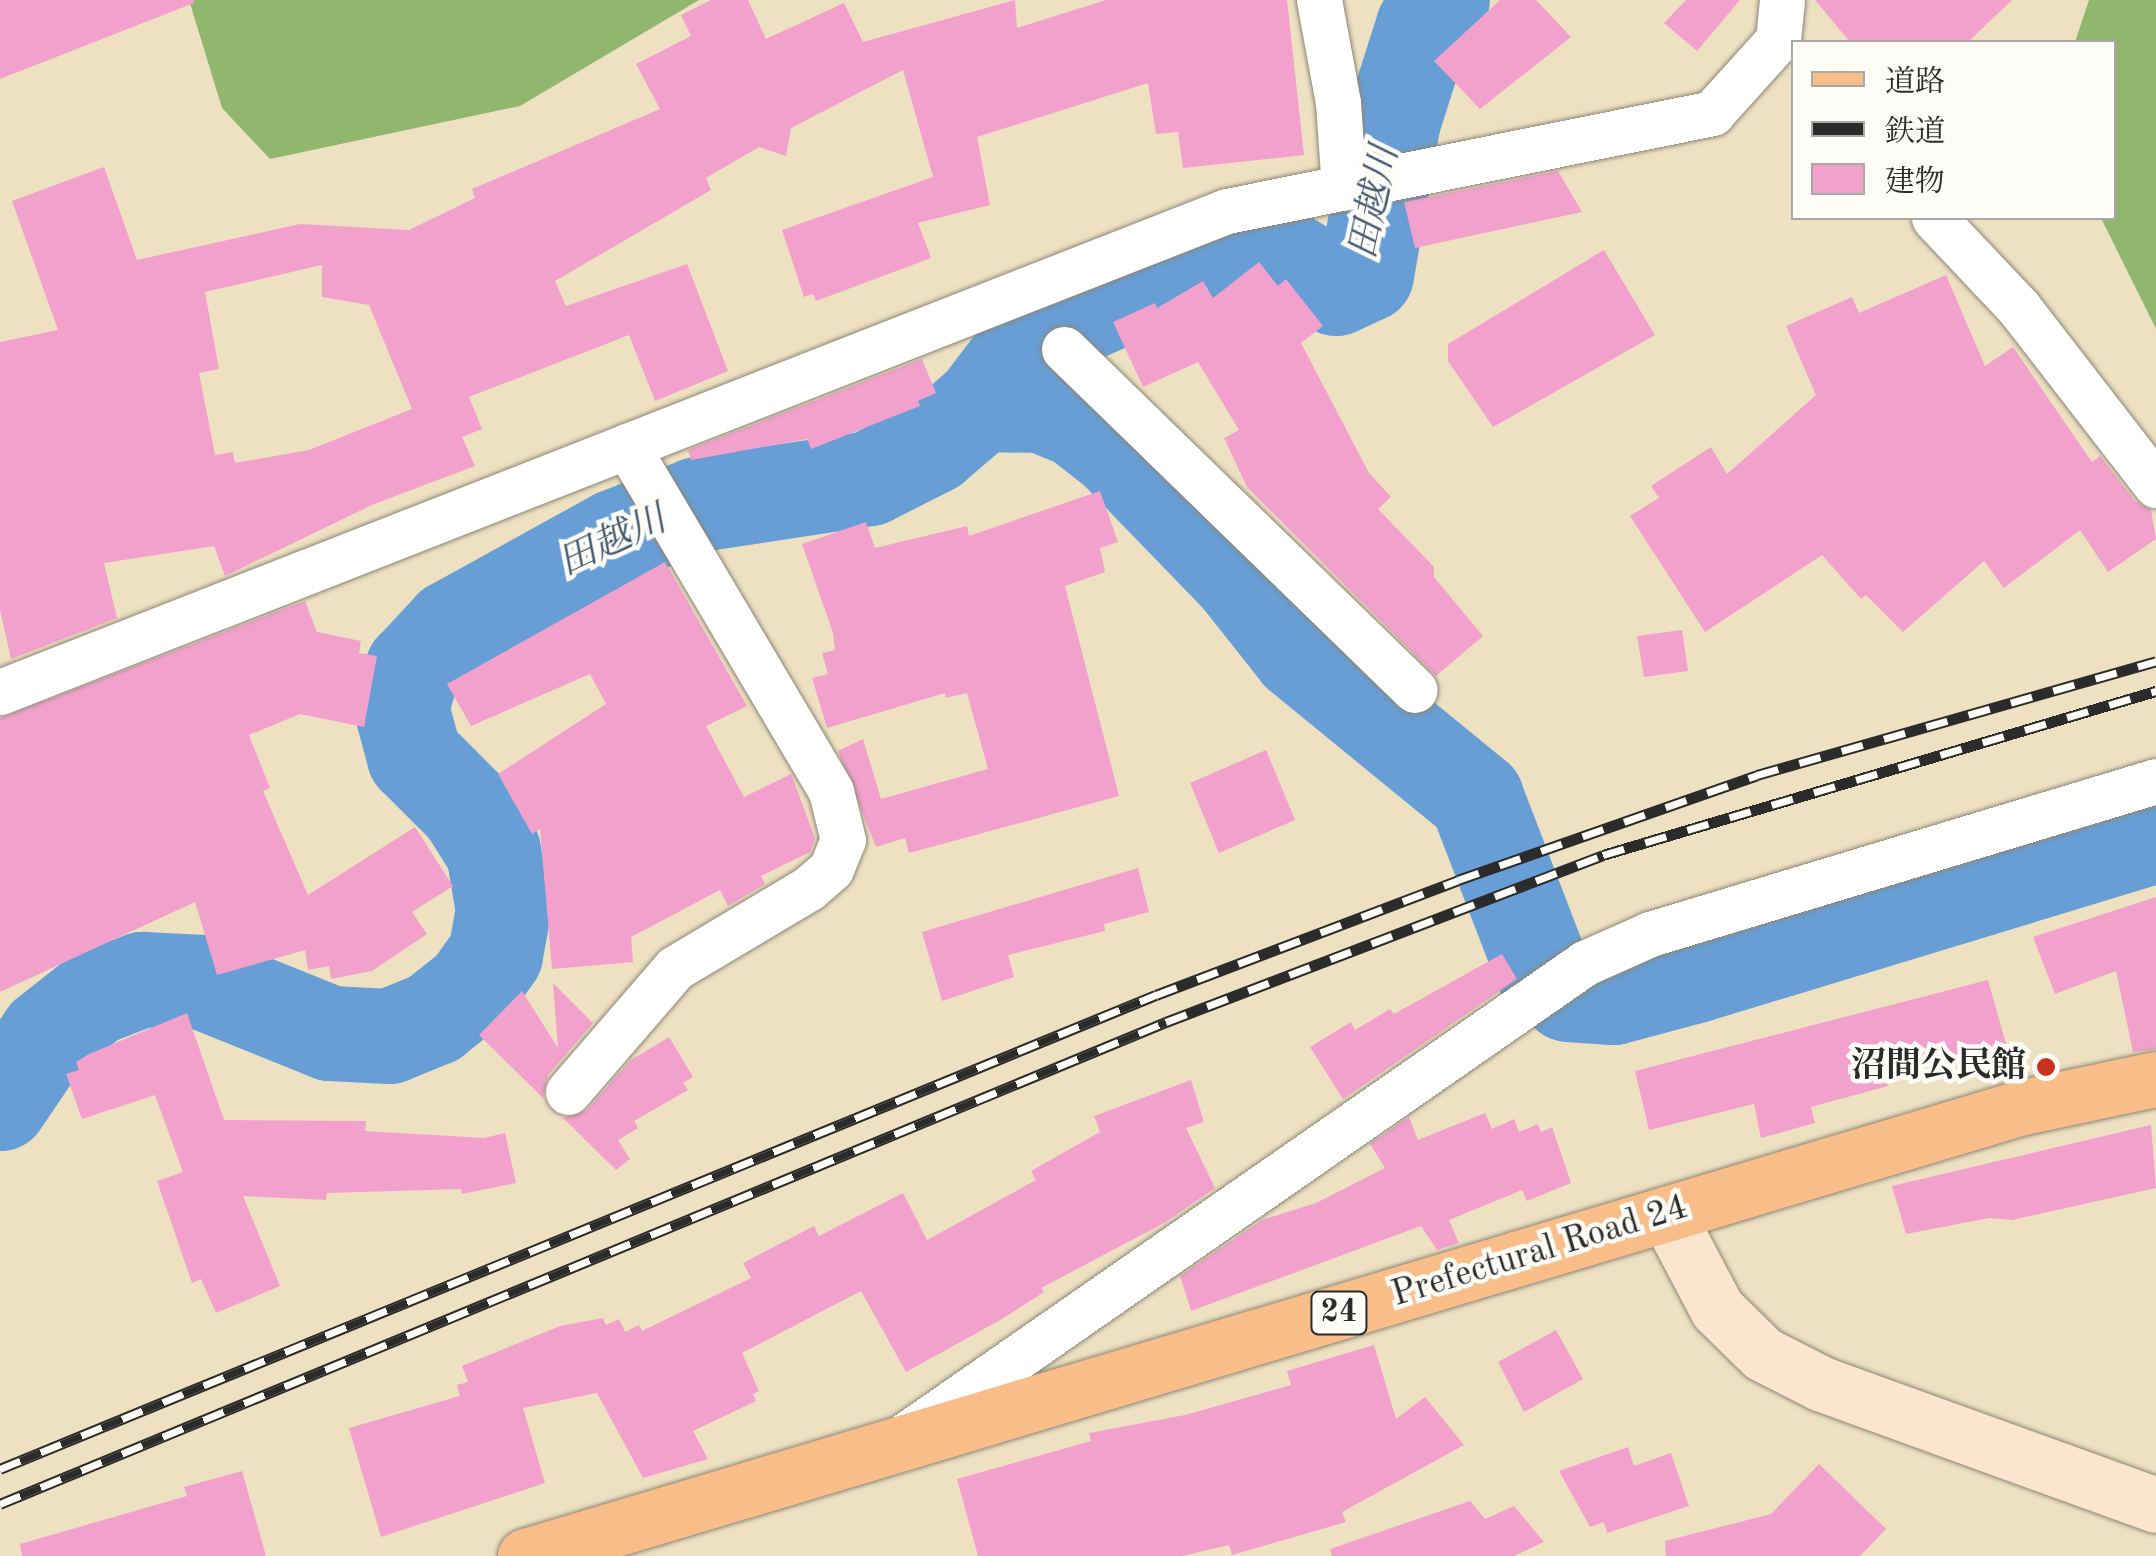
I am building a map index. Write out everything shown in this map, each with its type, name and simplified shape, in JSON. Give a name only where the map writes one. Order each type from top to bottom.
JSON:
[{"type":"main road","name":"Prefectural Road 24","points":[[524,1556],[2019,1108],[2156,1079]]},
{"type":"street","points":[[1319,0],[1351,187]]},
{"type":"street","points":[[0,692],[637,463],[1227,211],[1712,113],[1784,32]]},
{"type":"street","points":[[1936,220],[2019,308],[2156,485]]},
{"type":"street","points":[[1064,349],[1416,690]]},
{"type":"street","points":[[568,1092],[675,968],[808,888],[832,869],[843,840],[831,791],[637,463]]},
{"type":"street","points":[[889,1447],[1529,998],[1586,963],[1650,934],[2156,780]]},
{"type":"street","points":[[1668,1214],[1716,1309],[1762,1354],[1822,1384],[2156,1505]]},
{"type":"green space","points":[[189,0],[699,0],[520,106],[270,159],[222,108]]},
{"type":"green space","points":[[2089,0],[2156,0],[2156,329],[2102,220],[2116,220],[2116,40],[2076,40]]},
{"type":"building","points":[[0,0],[194,0],[194,3],[0,79]]},
{"type":"building","points":[[711,0],[748,0],[766,39],[844,3],[863,42],[1015,0],[1017,28],[1106,0],[1287,0],[1304,155],[1183,168],[1178,132],[1156,134],[1148,83],[977,137],[990,205],[918,223],[931,258],[816,301],[813,294],[804,297],[782,230],[933,177],[903,70],[791,128],[786,156],[759,147],[706,178],[711,190],[555,281],[566,306],[687,264],[728,371],[655,401],[629,335],[469,397],[482,429],[462,437],[475,466],[374,504],[225,576],[214,546],[104,563],[117,618],[11,659],[0,610],[0,342],[58,330],[12,201],[104,167],[137,260],[300,224],[409,230],[475,198],[472,189],[660,109],[636,64],[691,36],[681,15]],"holes":[[[322,265],[322,297],[369,305],[412,409],[309,450],[235,463],[233,452],[215,455],[199,373],[219,369],[205,292]]]},
{"type":"building","points":[[1500,0],[1536,0],[1571,37],[1480,109],[1434,61]]},
{"type":"building","points":[[1686,0],[1740,0],[1697,51],[1664,23]]},
{"type":"building","points":[[1815,0],[2012,0],[1970,40],[1848,40]]},
{"type":"building","points":[[1558,171],[1582,212],[1415,248],[1404,202]]},
{"type":"building","points":[[1604,250],[1655,335],[1493,427],[1448,361],[1448,344]]},
{"type":"building","points":[[1259,262],[1278,286],[1286,279],[1323,326],[1301,343],[1369,473],[1391,497],[1378,509],[1434,567],[1434,577],[1483,636],[1436,676],[1247,487],[1224,438],[1239,430],[1198,362],[1143,387],[1113,322],[1155,303],[1157,308],[1203,281],[1213,298]]},
{"type":"building","points":[[1946,275],[1985,366],[2013,347],[2092,462],[2100,456],[2135,501],[2151,510],[2156,539],[2108,572],[2080,530],[2004,588],[1984,561],[1903,632],[1866,595],[1861,599],[1822,555],[1705,632],[1630,516],[1659,498],[1651,486],[1711,447],[1727,474],[1816,395],[1786,326],[1852,297],[1859,313]]},
{"type":"building","points":[[922,359],[936,393],[918,401],[920,406],[811,449],[807,439],[691,460],[688,450]]},
{"type":"building","points":[[1100,491],[1118,542],[1100,548],[1105,572],[1065,586],[1119,796],[909,853],[905,838],[876,847],[838,751],[863,739],[881,799],[988,769],[967,693],[946,698],[945,693],[827,728],[812,678],[828,674],[822,653],[835,650],[833,633],[802,544],[866,522],[875,548],[967,526],[969,536]]},
{"type":"building","points":[[665,562],[747,706],[706,726],[744,797],[791,774],[815,838],[810,852],[761,876],[765,884],[728,906],[720,890],[631,937],[633,962],[552,969],[540,829],[532,834],[498,774],[606,704],[590,674],[471,726],[447,684]]},
{"type":"building","points":[[305,601],[317,632],[361,641],[359,653],[377,656],[364,727],[300,714],[249,735],[270,788],[263,791],[308,895],[415,827],[453,886],[412,912],[427,934],[372,971],[331,979],[329,966],[308,970],[305,950],[217,975],[195,902],[0,992],[0,718]]},
{"type":"building","points":[[1682,630],[1688,671],[1644,677],[1637,636]]},
{"type":"building","points":[[1266,750],[1295,820],[1219,853],[1190,783]]},
{"type":"building","points":[[1138,868],[1149,912],[1104,924],[1105,931],[1008,955],[1014,977],[942,1001],[922,932]]},
{"type":"building","points":[[2156,897],[2156,1049],[2133,1052],[2116,971],[2055,994],[2033,937]]},
{"type":"building","points":[[1502,954],[1517,979],[1343,1099],[1310,1047],[1351,1022],[1355,1030],[1390,1009],[1394,1014]]},
{"type":"building","points":[[1988,980],[2006,1044],[1886,1075],[1888,1086],[1811,1107],[1815,1123],[1761,1138],[1754,1104],[1649,1130],[1635,1071]]},
{"type":"building","points":[[553,983],[593,1023],[548,1075],[543,1098],[479,1035],[522,991],[558,1048]]},
{"type":"building","points":[[187,1013],[224,1120],[366,1121],[365,1131],[484,1138],[505,1133],[516,1183],[462,1194],[461,1189],[327,1193],[326,1200],[243,1196],[280,1286],[216,1313],[201,1279],[192,1283],[157,1181],[183,1172],[155,1095],[82,1119],[66,1074],[79,1070],[76,1062],[89,1054]]},
{"type":"building","points":[[669,1037],[693,1077],[683,1083],[688,1090],[634,1121],[638,1128],[618,1140],[630,1159],[616,1170],[563,1118],[587,1110],[631,1060]]},
{"type":"building","points":[[1191,1080],[1204,1122],[1186,1128],[1215,1188],[1164,1223],[1041,1288],[1044,1292],[1002,1319],[906,1372],[861,1291],[742,1353],[759,1391],[753,1394],[756,1401],[693,1431],[708,1459],[643,1478],[597,1393],[523,1408],[545,1483],[381,1537],[349,1428],[460,1396],[457,1385],[468,1382],[462,1366],[560,1326],[603,1318],[606,1325],[619,1319],[625,1332],[639,1325],[642,1331],[751,1278],[743,1263],[814,1226],[819,1236],[903,1193],[927,1240],[1036,1180],[1031,1171],[1100,1132],[1094,1116]]},
{"type":"building","points":[[1485,1113],[1492,1129],[1514,1119],[1519,1132],[1538,1124],[1541,1132],[1552,1127],[1571,1183],[1527,1201],[1522,1190],[1449,1220],[1459,1243],[1437,1250],[1421,1226],[1191,1311],[1180,1276],[1262,1220],[1316,1203],[1385,1168],[1370,1144],[1409,1117],[1418,1140]]},
{"type":"building","points":[[2151,1125],[2156,1188],[2012,1220],[1989,1218],[1906,1234],[1892,1186]]},
{"type":"building","points":[[1556,1330],[1583,1379],[1524,1412],[1498,1362]]},
{"type":"building","points":[[1374,1345],[1396,1419],[1425,1397],[1464,1445],[1342,1512],[1346,1522],[1232,1555],[1229,1545],[1182,1556],[978,1556],[957,1479],[1091,1441],[1089,1433],[1185,1415],[1291,1385],[1287,1371]]},
{"type":"building","points":[[1628,1447],[1634,1466],[1671,1453],[1689,1506],[1607,1533],[1604,1522],[1590,1527],[1559,1471]]},
{"type":"building","points":[[1819,1464],[1886,1529],[1860,1556],[1666,1556],[1665,1541],[1771,1514]]},
{"type":"building","points":[[242,1471],[266,1556],[22,1556],[20,1544],[187,1496],[184,1487]]},
{"type":"building","points":[[1470,1501],[1485,1519],[1514,1506],[1544,1542],[1514,1556],[1332,1556],[1330,1549]]},
{"type":"waterway","name":"田越川","points":[[0,1103],[46,1035],[93,998],[142,979],[203,982],[330,1033],[389,1036],[433,1018],[471,988],[495,954],[503,910],[493,851],[466,808],[414,756],[401,708],[412,669],[451,627],[616,536],[698,504],[869,478],[932,446],[981,404],[1032,337],[1253,237],[1336,288],[1366,274],[1393,120],[1423,26],[1442,0]]},
{"type":"waterway","points":[[981,404],[1041,405],[1078,420],[1115,449],[1238,576],[1299,653],[1476,798],[1542,970],[1568,994],[1613,997],[1692,976],[2156,835]]},
{"type":"railway","points":[[0,1469],[1156,995],[1458,880],[1757,775],[2156,661]]},
{"type":"railway","points":[[0,1504],[1166,1022],[1603,855],[2156,691]]},
{"type":"place","name":"沼間公民館","points":[[2046,1067]]}]
